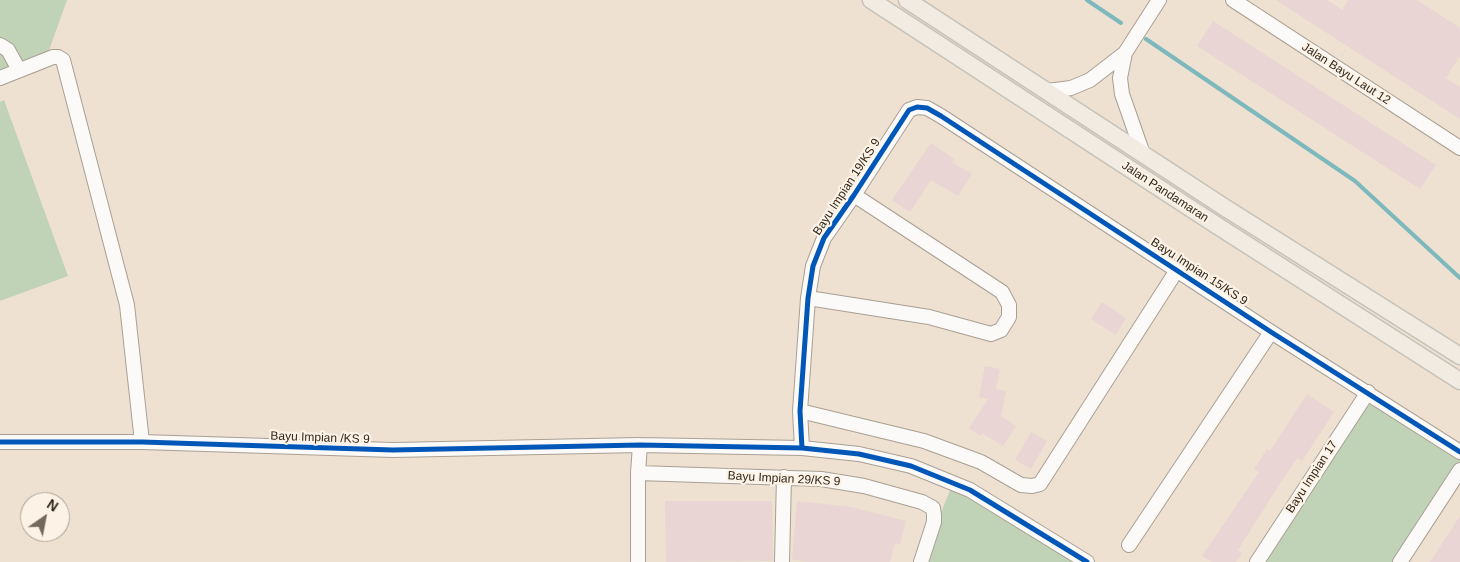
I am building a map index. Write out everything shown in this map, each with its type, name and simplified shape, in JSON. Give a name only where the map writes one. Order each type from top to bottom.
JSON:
[{"type":"main road","name":"Jalan Pandamaran","points":[[871,0],[1174,198],[1460,381]]},
{"type":"main road","name":"Jalan Pandamaran","points":[[907,0],[1143,154],[1460,356]]},
{"type":"street","name":"Jalan Bayu Laut 12","points":[[1233,0],[1460,148]]},
{"type":"street","points":[[1143,154],[1122,94],[1120,78],[1125,52],[1154,2]]},
{"type":"street","points":[[0,45],[8,50],[19,70]]},
{"type":"street","points":[[1047,91],[1071,88],[1090,80],[1125,52]]},
{"type":"street","points":[[0,78],[53,57],[63,60],[126,305],[142,442]]},
{"type":"street","name":"Bayu Impian 19/KS 9","points":[[802,448],[800,411],[808,298],[813,266],[824,238],[909,110],[917,107],[927,108]]},
{"type":"street","name":"Bayu Impian 15/KS 9","points":[[927,108],[1271,332],[1460,452]]},
{"type":"street","points":[[808,298],[929,317],[991,334],[1001,330],[1009,317],[1009,305],[1002,292],[854,195]]},
{"type":"street","points":[[800,411],[924,441],[981,462],[1021,485],[1032,486],[1040,484],[1177,270]]},
{"type":"street","points":[[1129,545],[1271,332]]},
{"type":"street","name":"Bayu Impian 17","points":[[1257,562],[1368,392]]},
{"type":"street","name":"Bayu Impian /KS 9","points":[[0,442],[142,442],[393,450],[640,445],[802,448],[860,454],[911,466],[970,490],[1087,562]]},
{"type":"street","points":[[638,562],[638,473],[640,445]]},
{"type":"street","points":[[1400,562],[1460,470]]},
{"type":"street","name":"Bayu Impian 29/KS 9","points":[[638,473],[821,479],[864,486],[922,502],[933,508],[934,515],[934,522],[922,561]]},
{"type":"street","points":[[782,562],[784,478]]},
{"type":"path","points":[[1334,66],[1378,0]]},
{"type":"green space","points":[[0,0],[67,0],[42,70],[0,86]]},
{"type":"green space","points":[[4,100],[68,276],[0,301],[0,102]]},
{"type":"green space","points":[[1368,392],[1460,452],[1460,470],[1402,562],[1257,562]]},
{"type":"green space","points":[[953,483],[1083,562],[921,562]]},
{"type":"building","points":[[1276,0],[1327,0],[1342,10],[1348,0],[1417,0],[1460,28],[1460,56],[1446,78],[1460,87],[1460,119]]},
{"type":"building","points":[[1213,21],[1436,165],[1420,189],[1197,46]]},
{"type":"building","points":[[931,143],[954,159],[952,162],[972,174],[958,196],[931,180],[910,212],[892,200]]},
{"type":"building","points":[[1102,302],[1126,318],[1116,335],[1091,319]]},
{"type":"building","points":[[985,366],[1000,369],[996,389],[1006,391],[1001,416],[1016,426],[1003,446],[982,433],[980,436],[969,428],[988,399],[979,397]]},
{"type":"building","points":[[1307,394],[1334,412],[1302,461],[1297,458],[1279,485],[1238,550],[1242,553],[1236,562],[1212,562],[1202,556],[1259,472],[1254,469],[1267,449],[1270,451]]},
{"type":"building","points":[[1031,432],[1047,441],[1031,469],[1015,460]]},
{"type":"building","points":[[665,501],[772,501],[773,561],[666,562]]},
{"type":"building","points":[[797,501],[852,507],[906,521],[900,545],[895,543],[890,562],[809,562],[792,560]]},
{"type":"building","points":[[1460,516],[1460,562],[1430,562]]},
{"type":"waterway","points":[[1087,0],[1121,23]]},
{"type":"waterway","points":[[1146,39],[1355,181],[1460,278]]},
{"type":"cycle path","points":[[802,448],[800,411],[808,298],[813,266],[824,238],[909,110],[917,107],[927,108],[941,116],[1271,332],[1460,452]]},
{"type":"cycle path","points":[[0,442],[142,442],[393,450],[640,445],[802,448],[859,454],[911,466],[970,490],[1087,562]]}]
